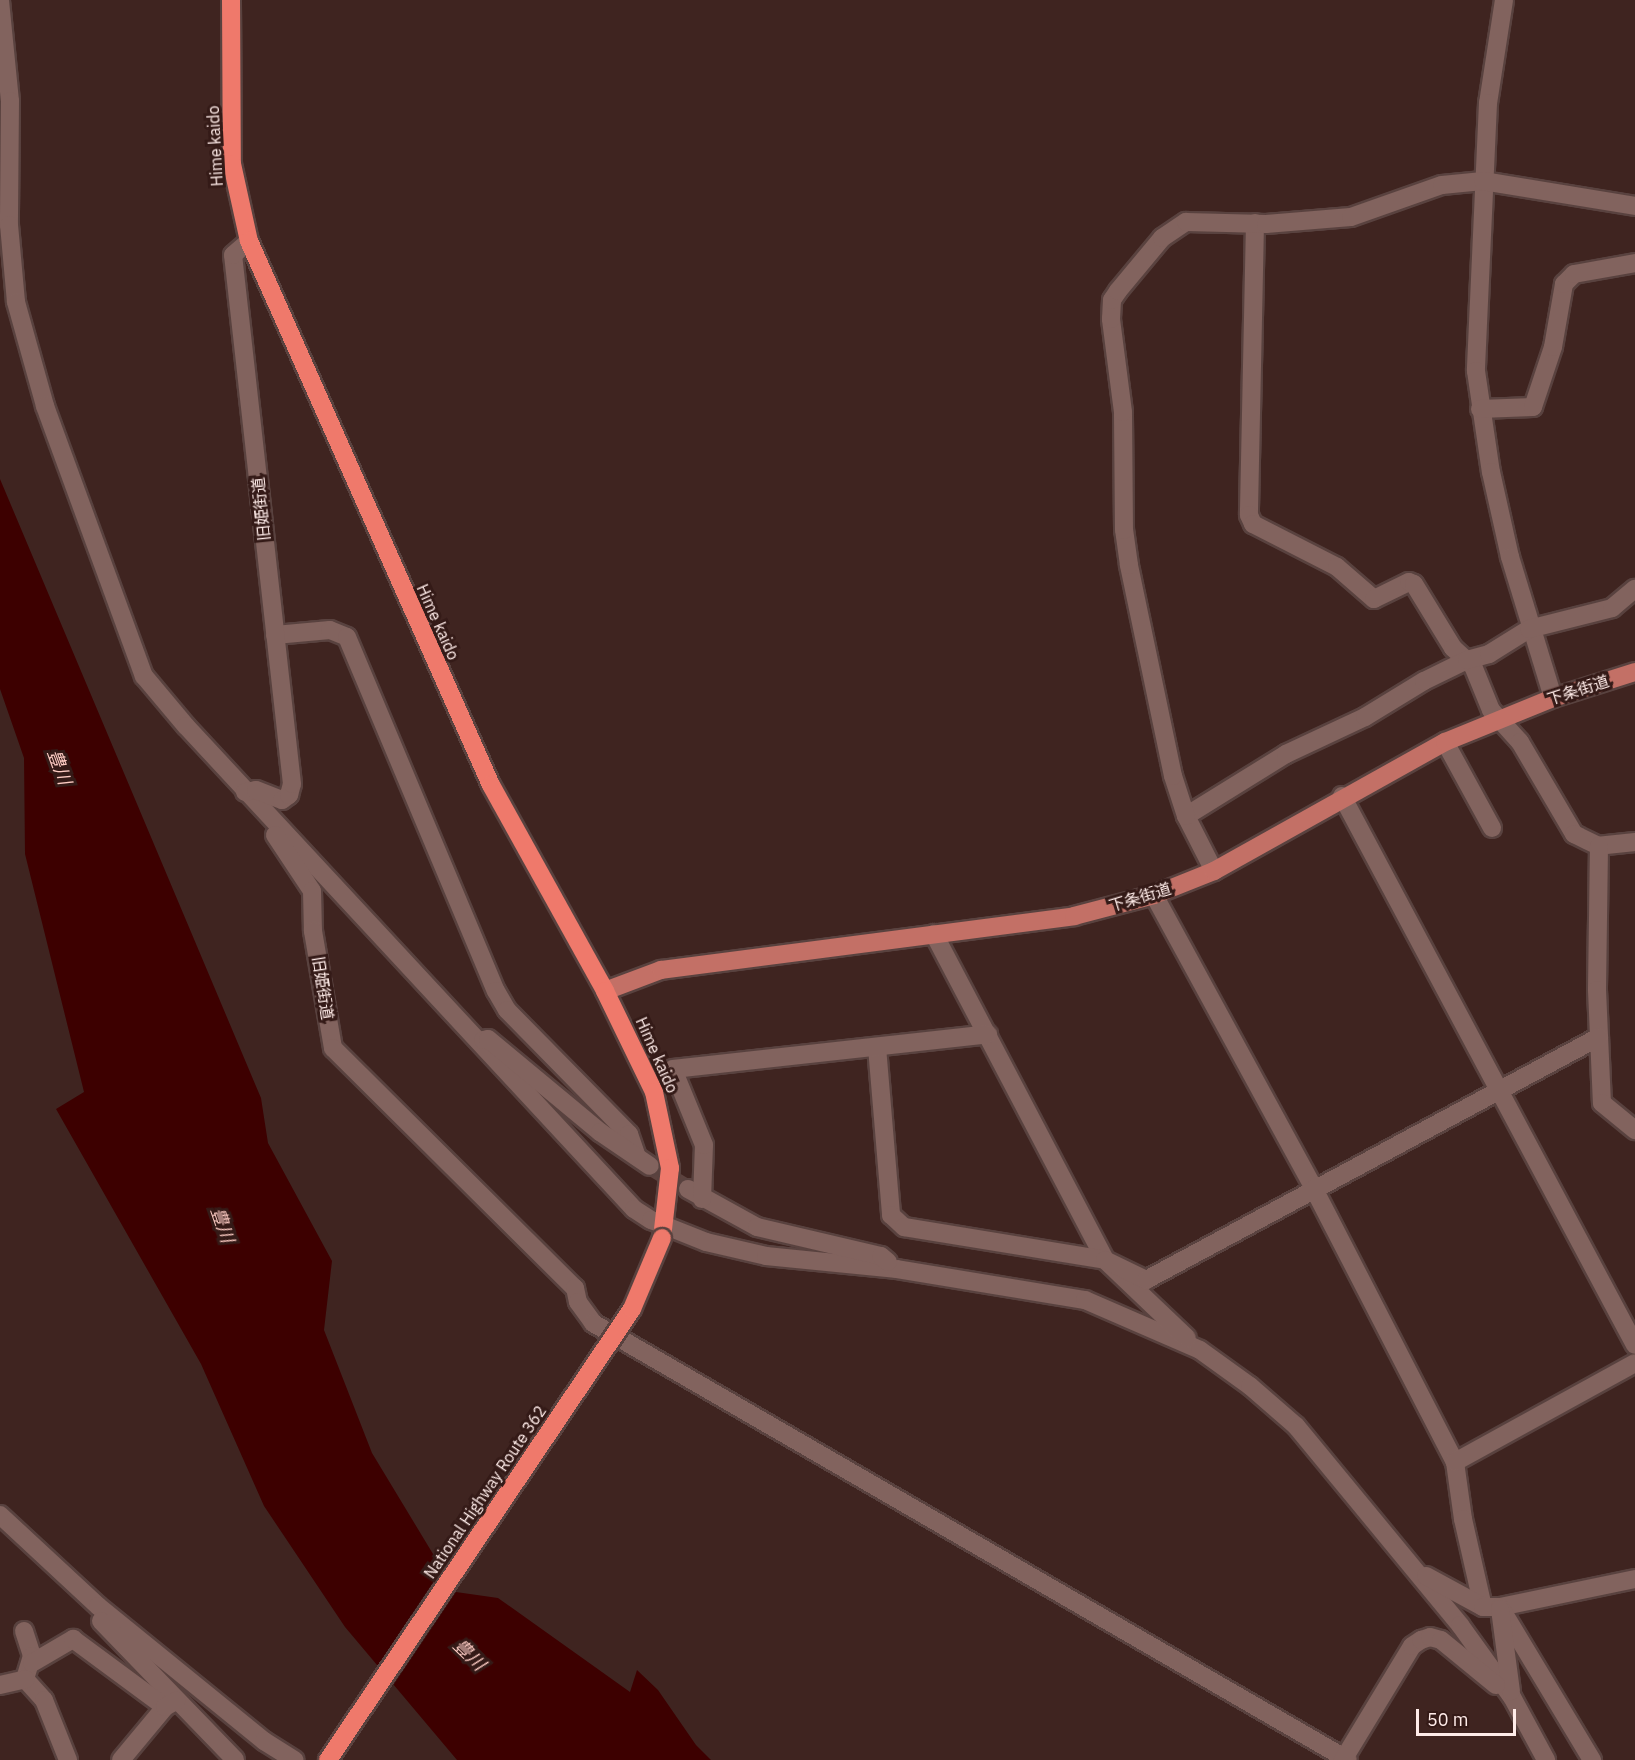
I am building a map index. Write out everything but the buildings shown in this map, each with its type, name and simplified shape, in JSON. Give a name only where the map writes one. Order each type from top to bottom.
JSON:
[{"type":"highway","name":"Hime kaido","points":[[231,0],[232,164],[249,241],[492,785],[605,991],[654,1092],[661,1116],[670,1168],[663,1233]]},
{"type":"highway","name":"National Highway Route 362","points":[[328,1760],[632,1309],[663,1233]]},
{"type":"main road","name":"下条街道","points":[[605,991],[661,970],[1074,916],[1154,895],[1214,871],[1342,796],[1445,742],[1499,718],[1553,698],[1635,672]]},
{"type":"street","points":[[5,31],[10,25],[12,0]]},
{"type":"street","points":[[1504,0],[1488,102],[1483,181],[1475,336],[1480,409],[1510,557],[1529,628],[1553,698]]},
{"type":"street","points":[[0,1],[5,31],[10,101],[11,273],[45,406],[144,676],[245,792],[634,1209],[663,1233],[766,1256],[897,1269],[1085,1300],[1200,1350]]},
{"type":"street","points":[[1214,871],[1186,816],[1173,776],[1126,541],[1123,412],[1113,336],[1112,300],[1172,228],[1186,222],[1255,223],[1351,217],[1442,185],[1483,181],[1635,206]]},
{"type":"street","points":[[1255,223],[1249,515],[1253,524],[1269,535],[1337,567],[1374,599],[1409,582],[1414,584],[1453,648],[1467,660],[1499,718],[1520,742],[1574,834],[1599,846],[1635,842]]},
{"type":"street","name":"旧姫街道","points":[[245,792],[256,790],[282,800],[289,795],[292,784],[233,255],[249,241]]},
{"type":"street","points":[[1480,409],[1533,407],[1553,347],[1564,284],[1574,274],[1635,263]]},
{"type":"street","points":[[1186,816],[1286,754],[1365,717],[1467,660],[1489,654],[1529,628],[1612,608],[1635,589]]},
{"type":"street","points":[[275,635],[330,630],[347,637],[496,991],[507,1010],[629,1134],[644,1162],[488,1039],[476,1040]]},
{"type":"street","points":[[1445,742],[1492,828]]},
{"type":"street","points":[[1342,796],[1635,1345]]},
{"type":"street","name":"旧姫街道","points":[[267,815],[277,841],[312,891],[313,931],[333,1048],[575,1288],[578,1302],[593,1323],[1345,1759]]},
{"type":"street","points":[[1599,846],[1599,1037],[1602,1103],[1635,1130]]},
{"type":"street","points":[[1154,895],[1314,1190],[1455,1462],[1463,1520],[1499,1625],[1508,1691]]},
{"type":"street","points":[[934,934],[1105,1260],[1200,1350],[1296,1426],[1414,1569],[1508,1691],[1546,1760]]},
{"type":"street","points":[[897,1269],[881,1257],[757,1227],[695,1194],[704,1145],[673,1069],[988,1034]]},
{"type":"street","points":[[877,1047],[891,1215],[904,1227],[1105,1260],[1146,1280],[1599,1037]]},
{"type":"street","points":[[1455,1462],[1635,1363]]},
{"type":"street","points":[[0,1515],[98,1606],[264,1741],[295,1760]]},
{"type":"street","points":[[1414,1569],[1491,1607],[1592,1760]]},
{"type":"street","points":[[1491,1607],[1635,1579]]},
{"type":"street","points":[[98,1606],[101,1623],[173,1703],[235,1760]]},
{"type":"street","points":[[24,1631],[28,1671],[44,1700],[68,1760]]},
{"type":"street","points":[[1345,1759],[1412,1647],[1421,1640],[1430,1637],[1441,1640],[1494,1685],[1508,1691]]},
{"type":"street","points":[[0,1685],[28,1671],[73,1639],[173,1703]]},
{"type":"street","points":[[121,1760],[173,1703]]},
{"type":"water","name":"豊川","points":[[0,479],[261,1098],[268,1143],[332,1261],[324,1330],[372,1453],[456,1592],[498,1598],[630,1692],[637,1670],[658,1690],[696,1745],[711,1760],[457,1760],[345,1627],[264,1506],[201,1364],[56,1109],[84,1092],[25,854],[24,758],[0,689]]},
{"type":"pier","points":[[444,1566],[458,1589],[392,1687],[376,1668]]},
{"type":"tunnel","points":[[650,1166],[688,1189]]}]
